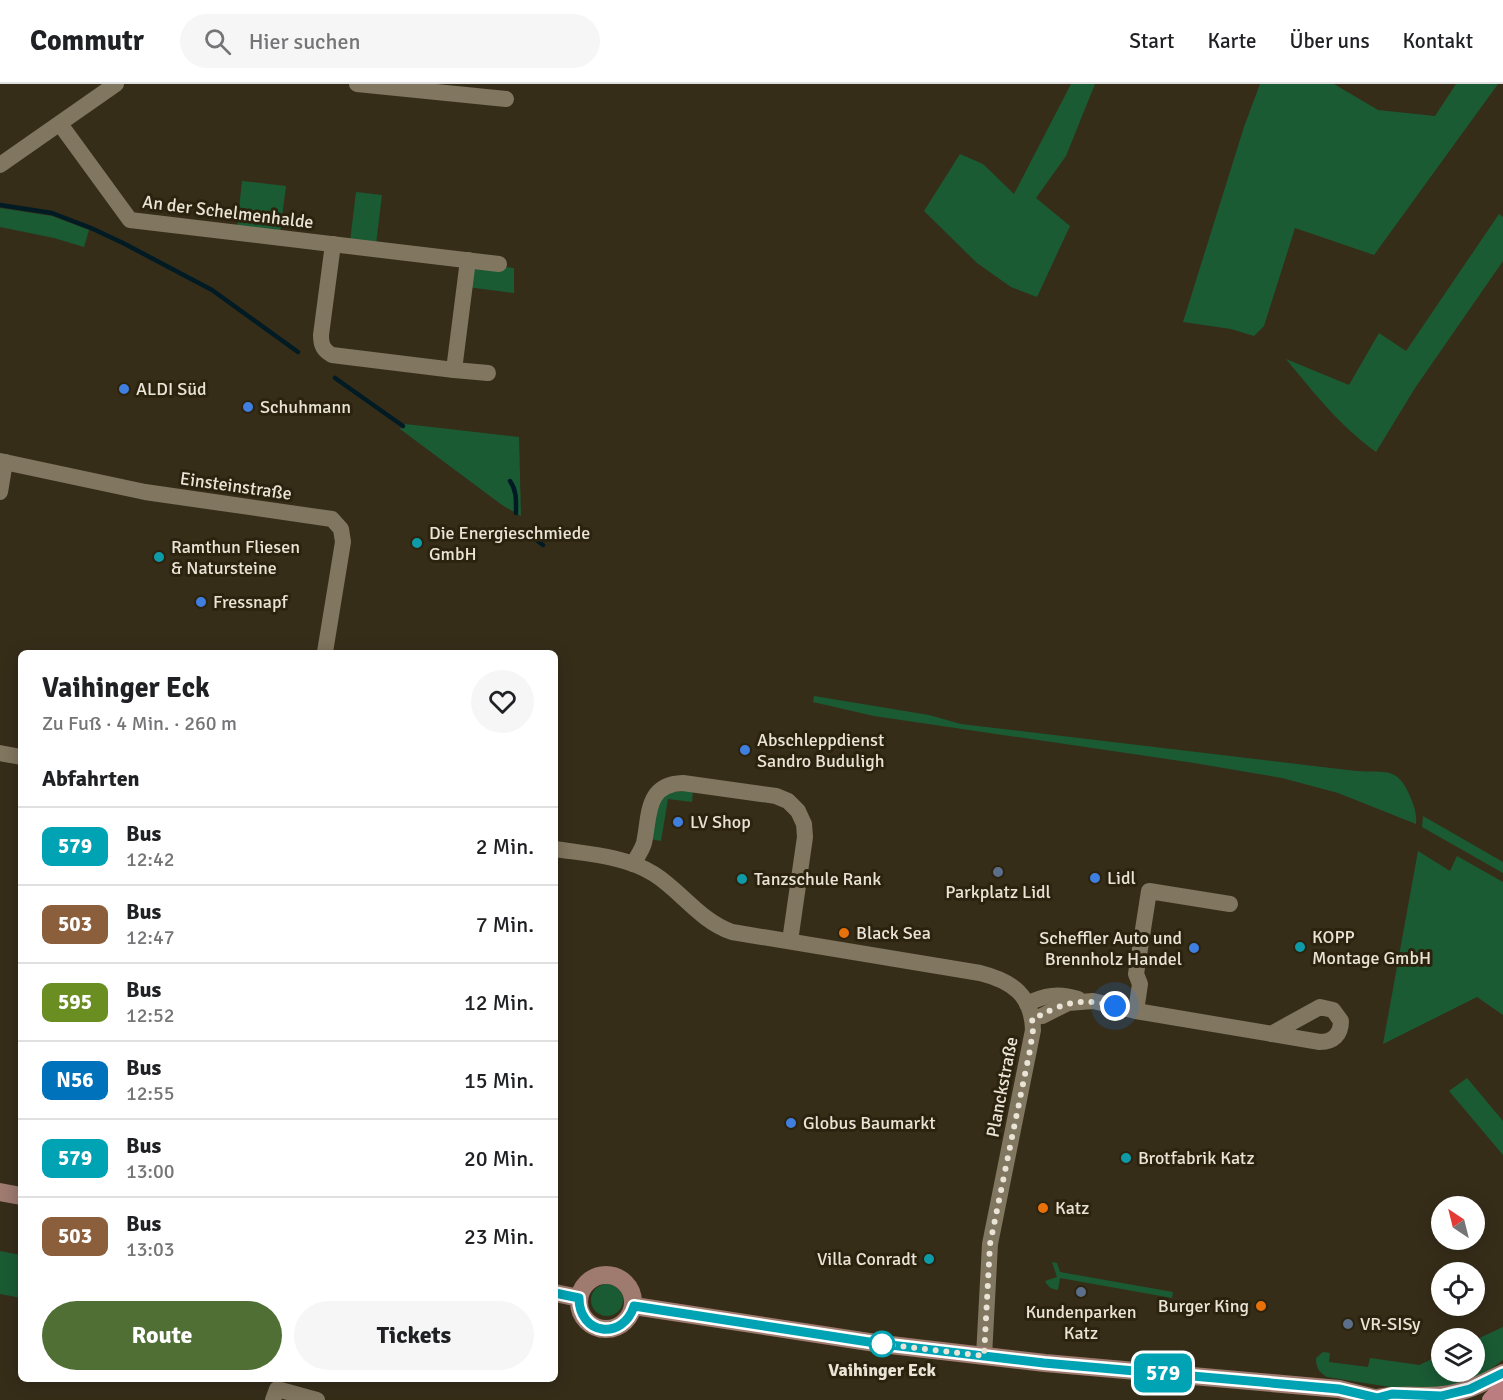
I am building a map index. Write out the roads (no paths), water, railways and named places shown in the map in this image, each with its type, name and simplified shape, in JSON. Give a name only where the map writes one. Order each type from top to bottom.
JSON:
[{"type":"main road","points":[[1491,1400],[1503,1388]]},
{"type":"street","points":[[0,165],[116,84]]},
{"type":"street","points":[[357,84],[506,99]]},
{"type":"street","name":"An der Schelmenhalde","points":[[60,124],[130,220],[499,264]]},
{"type":"street","name":"An der Schelmenhalde","points":[[333,244],[321,335],[324,350],[332,355],[488,374]]},
{"type":"street","points":[[454,369],[468,260]]},
{"type":"street","points":[[0,492],[3,461]]},
{"type":"street","name":"Einsteinstraße","points":[[3,461],[145,492],[332,519],[341,529],[343,542],[325,650]]},
{"type":"street","points":[[0,753],[18,756]]},
{"type":"street","points":[[633,864],[644,846],[650,806],[655,796],[668,786],[683,783],[782,798],[798,811],[805,831],[790,941]]},
{"type":"street","points":[[558,850],[633,864],[660,878],[712,923],[723,929],[988,975],[1012,985],[1029,1011],[1042,996],[1060,995],[1136,1011],[1271,1034]]},
{"type":"street","points":[[1136,1011],[1140,984],[1136,974],[1149,891],[1230,904]]},
{"type":"street","name":"Planckstraße","points":[[984,1356],[990,1244],[1030,1050],[1033,1030],[1029,1011]]},
{"type":"street","points":[[0,1192],[18,1195]]},
{"type":"street","points":[[598,1275],[612,1275],[621,1278],[627,1284],[634,1298],[634,1306],[622,1325],[607,1329],[592,1325],[586,1320],[579,1306],[579,1298],[581,1291],[591,1279],[598,1275]]},
{"type":"street","points":[[558,1294],[579,1298]]},
{"type":"street","points":[[634,1306],[862,1342],[984,1356],[1329,1388],[1380,1399],[1392,1394],[1427,1400]]},
{"type":"street","points":[[1409,1396],[1441,1396],[1457,1393],[1503,1373]]},
{"type":"street","points":[[273,1400],[277,1389],[317,1400]]},
{"type":"waterway","points":[[0,205],[52,213],[123,243],[212,290],[298,352]]},
{"type":"waterway","points":[[335,378],[403,426]]},
{"type":"waterway","points":[[510,481],[515,492],[516,513]]},
{"type":"waterway","points":[[535,539],[543,545]]},
{"type":"place","name":"ALDI Süd","points":[[124,389]]},
{"type":"place","name":"Schuhmann","points":[[248,407]]},
{"type":"place","name":"Die Energieschmiede GmbH","points":[[417,543]]},
{"type":"place","name":"Ramthun Fliesen & Natursteine","points":[[159,557]]},
{"type":"place","name":"Fressnapf","points":[[201,602]]},
{"type":"place","name":"Abschleppdienst Sandro Buduligh","points":[[745,750]]},
{"type":"place","name":"LV Shop","points":[[678,822]]},
{"type":"place","name":"Parkplatz Lidl","points":[[998,872]]},
{"type":"place","name":"Lidl","points":[[1095,878]]},
{"type":"place","name":"Tanzschule Rank","points":[[742,879]]},
{"type":"place","name":"Black Sea","points":[[844,933]]},
{"type":"place","name":"KOPP Montage GmbH","points":[[1300,947]]},
{"type":"place","name":"Scheffler Auto und Brennholz Handel","points":[[1194,948]]},
{"type":"place","name":"Globus Baumarkt","points":[[791,1123]]},
{"type":"place","name":"Brotfabrik Katz","points":[[1126,1158]]},
{"type":"place","name":"Katz","points":[[1043,1208]]},
{"type":"place","name":"Villa Conradt","points":[[929,1259]]},
{"type":"place","name":"Kundenparken Katz","points":[[1081,1292]]},
{"type":"place","name":"Burger King","points":[[1261,1306]]},
{"type":"place","name":"VR-SISy","points":[[1348,1324]]},
{"type":"place","name":"Vaihinger Eck","points":[[882,1344]]}]
